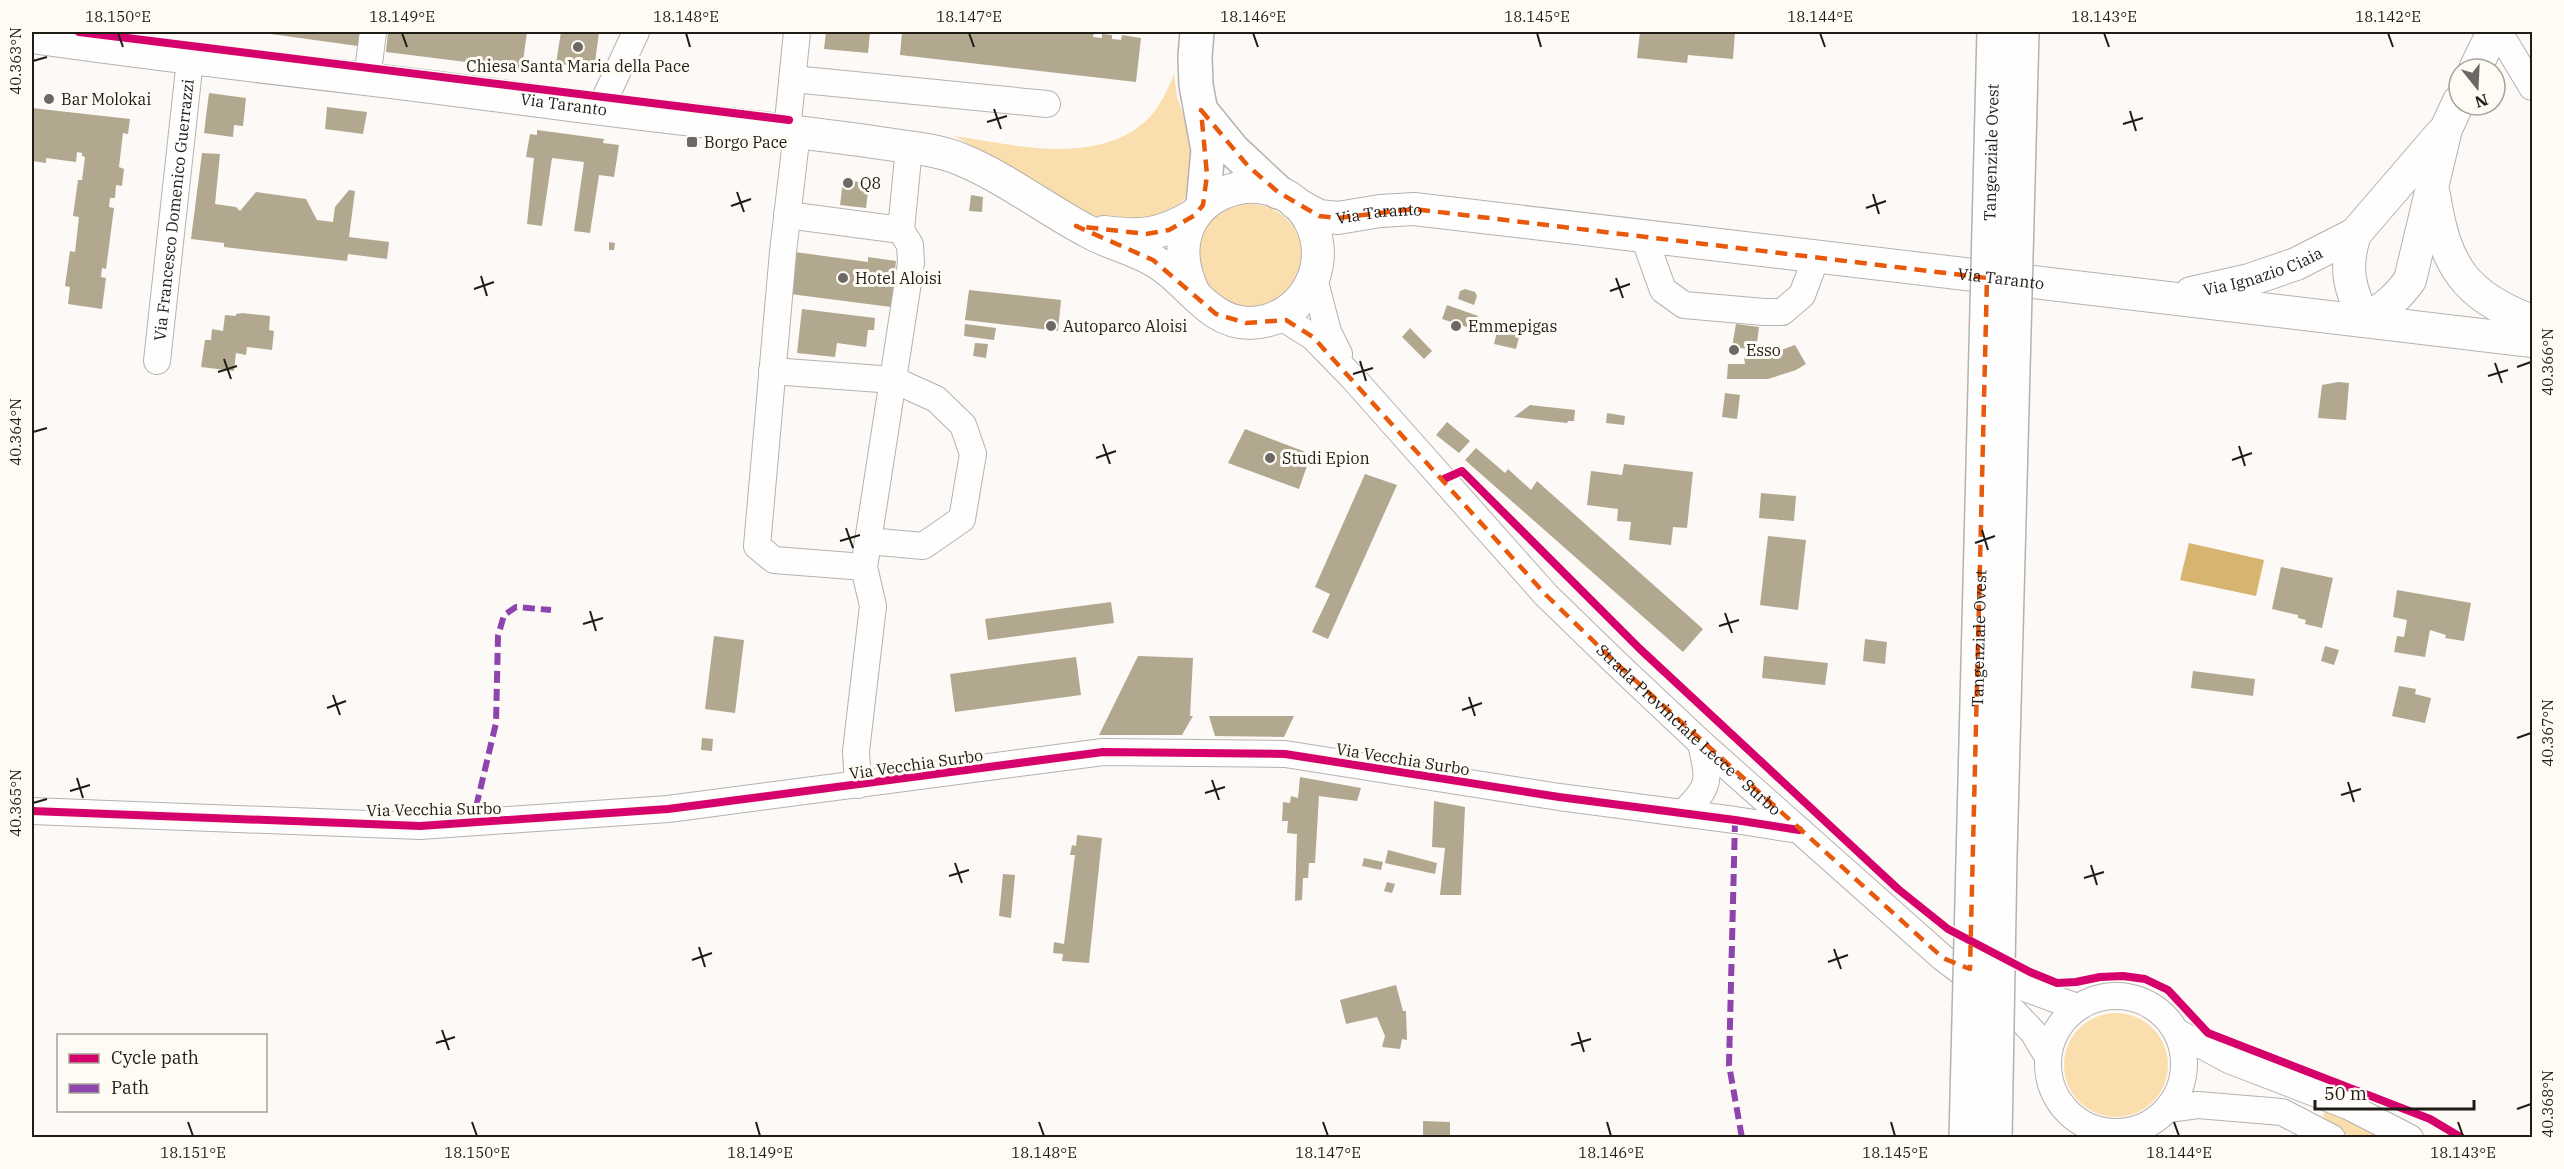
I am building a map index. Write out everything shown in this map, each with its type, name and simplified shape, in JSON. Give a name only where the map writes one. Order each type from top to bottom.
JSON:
[{"type":"highway","points":[[1197,32],[1196,85],[1208,150],[1199,210]]},
{"type":"highway","points":[[1978,32],[1979,203],[1988,245]]},
{"type":"highway","name":"Tangenziale Ovest","points":[[1966,1137],[1988,245],[2015,32]]},
{"type":"highway","name":"Tangenziale Ovest","points":[[1995,1137],[2015,32]]},
{"type":"highway","points":[[1201,110],[1233,150],[1286,197]]},
{"type":"main road","points":[[2481,57],[2493,32]]},
{"type":"main road","name":"Via Taranto","points":[[32,37],[190,60],[367,79],[600,110],[792,132],[909,148],[956,157],[1017,189],[1104,241],[1152,260],[1172,272],[1206,307],[1229,319],[1246,323],[1265,321],[1291,309],[1308,290],[1316,271],[1330,250],[1364,228],[1416,217],[1468,216]]},
{"type":"main road","name":"Via Ignazio Ciaia","points":[[2166,299],[2249,280],[2296,264],[2355,234],[2450,117]]},
{"type":"main road","name":"Via Ignazio Ciaia","points":[[2365,320],[2391,303],[2410,280],[2432,185],[2451,117]]},
{"type":"main road","name":"Via Ignazio Ciaia","points":[[2432,185],[2443,239],[2450,258],[2464,278],[2487,301],[2532,321]]},
{"type":"main road","name":"Via Taranto","points":[[1076,226],[1123,234],[1146,234],[1169,230],[1224,192],[1255,186],[1286,197],[1319,216],[1338,218],[1380,211],[1414,209],[2532,341]]},
{"type":"main road","name":"Via Taranto","points":[[1286,197],[1311,224],[1318,244],[1316,271]]},
{"type":"main road","name":"Via Taranto","points":[[1194,293],[1185,275],[1182,247],[1188,226],[1199,210]]},
{"type":"main road","points":[[2355,234],[2350,250],[2349,273],[2353,296],[2365,320]]},
{"type":"street","points":[[367,79],[373,32]]},
{"type":"street","points":[[600,110],[636,32]]},
{"type":"street","points":[[797,32],[787,215],[757,546],[774,560],[864,567]]},
{"type":"street","points":[[2499,32],[2532,87]]},
{"type":"street","name":"Via Francesco Domenico Guerrazzi","points":[[156,361],[190,60]]},
{"type":"street","points":[[793,79],[1047,104]]},
{"type":"street","points":[[858,785],[856,751],[873,606],[864,567],[911,263],[910,245],[901,230],[909,148]]},
{"type":"street","points":[[787,215],[901,230]]},
{"type":"street","points":[[1644,237],[1663,290],[1684,305],[1782,312],[1802,295],[1816,258]]},
{"type":"street","name":"Strada Provinciale Lecce - Surbo","points":[[1316,271],[1328,332],[1353,378]]},
{"type":"street","name":"Strada Provinciale Lecce - Surbo","points":[[1265,321],[1286,320],[1301,328],[1353,378],[1546,595],[1701,743],[1943,958],[2013,1011],[2033,1032],[2048,1056]]},
{"type":"street","points":[[772,371],[894,380],[936,399],[963,425],[973,454],[962,519],[923,546],[868,541]]},
{"type":"street","points":[[1683,813],[1700,797],[1708,776],[1701,743]]},
{"type":"street","name":"Via Vecchia Surbo","points":[[32,811],[420,826],[668,809],[1103,752],[1285,754],[1559,797],[1799,830]]},
{"type":"street","points":[[1943,958],[2077,1007]]},
{"type":"street","points":[[2121,995],[2143,1001],[2163,1014],[2177,1032],[2184,1051],[2184,1072],[2179,1092],[2168,1109],[2146,1131],[2085,1130],[2065,1110],[2054,1094],[2048,1076],[2048,1056],[2057,1029],[2077,1007],[2098,998],[2121,995]]},
{"type":"street","points":[[2177,1032],[2229,1060],[2348,1106],[2410,1137]]},
{"type":"street","points":[[2168,1109],[2198,1106],[2282,1112],[2332,1137]]},
{"type":"highlighted area","points":[[1201,110],[1248,166],[1278,192],[1319,216],[1338,218],[1414,209],[1987,278],[1970,969],[1943,958],[1616,663],[1546,595],[1313,337],[1286,320],[1246,323],[1216,314],[1153,260],[1076,226],[1146,234],[1169,230],[1195,215],[1203,205],[1207,175]]},
{"type":"shaded area","points":[[1174,74],[1177,97],[1191,137],[1194,187],[1174,212],[1162,221],[1111,225],[1071,207],[1015,169],[954,136],[1056,149],[1082,148],[1106,143],[1129,133],[1149,118],[1161,102]]},
{"type":"shaded area","points":[[1250,204],[1270,208],[1287,219],[1298,236],[1302,256],[1298,276],[1287,293],[1270,304],[1250,308],[1230,304],[1213,293],[1202,276],[1198,256],[1202,236],[1213,219],[1230,208]]},
{"type":"shaded area","points":[[2189,543],[2264,560],[2256,596],[2180,580]]},
{"type":"shaded area","points":[[2116,1013],[2136,1017],[2153,1028],[2164,1045],[2168,1065],[2164,1085],[2153,1102],[2136,1113],[2116,1117],[2096,1113],[2079,1102],[2068,1085],[2064,1065],[2068,1045],[2079,1028],[2096,1017]]},
{"type":"shaded area","points":[[2333,1109],[2383,1137],[2349,1135],[2333,1128],[2323,1115],[2326,1110]]},
{"type":"building","points":[[256,32],[360,32],[358,46]]},
{"type":"building","points":[[388,32],[527,32],[522,69],[386,52]]},
{"type":"building","name":"Chiesa Santa Maria della Pace","points":[[561,32],[599,32],[594,70],[556,63]]},
{"type":"building","points":[[826,32],[870,32],[868,53],[824,49]]},
{"type":"building","points":[[902,32],[1059,32],[1068,34],[1068,32],[1082,32],[1094,33],[1093,37],[1102,38],[1102,34],[1112,35],[1112,39],[1121,40],[1122,35],[1141,38],[1136,82],[900,55]]},
{"type":"building","points":[[1640,32],[1735,32],[1733,59],[1688,55],[1687,63],[1637,58]]},
{"type":"building","points":[[209,93],[246,98],[243,126],[234,125],[233,137],[204,133]]},
{"type":"building","points":[[327,107],[367,112],[363,134],[325,129]]},
{"type":"building","points":[[32,108],[130,119],[128,134],[123,133],[119,167],[124,169],[122,186],[116,185],[115,198],[110,198],[109,207],[114,208],[106,269],[102,268],[101,277],[106,278],[102,309],[68,304],[70,287],[65,286],[70,251],[75,252],[79,217],[73,216],[78,180],[82,180],[85,157],[82,153],[77,152],[76,162],[46,158],[46,163],[32,161]]},
{"type":"building","points":[[537,130],[604,139],[603,143],[619,145],[614,177],[599,175],[590,233],[574,231],[584,162],[552,158],[542,226],[527,224],[534,158],[526,157],[530,134],[537,135]]},
{"type":"building","points":[[202,153],[220,154],[215,204],[236,207],[240,211],[256,192],[306,199],[317,220],[333,222],[335,207],[349,190],[355,191],[349,237],[389,242],[387,259],[348,254],[347,261],[224,247],[224,243],[191,239]]},
{"type":"building","points":[[843,180],[869,183],[866,208],[840,205]]},
{"type":"building","points":[[971,195],[983,197],[982,212],[969,211]]},
{"type":"building","points":[[609,242],[615,243],[614,250],[609,250]]},
{"type":"building","name":"Hotel Aloisi","points":[[795,252],[868,262],[868,257],[896,261],[891,307],[790,294]]},
{"type":"building","points":[[1465,289],[1475,292],[1477,296],[1474,305],[1458,299],[1460,291]]},
{"type":"building","points":[[969,290],[1061,300],[1058,331],[965,320]]},
{"type":"building","points":[[1447,305],[1478,316],[1473,329],[1442,319]]},
{"type":"building","points":[[802,309],[875,318],[874,330],[868,330],[866,347],[837,343],[835,357],[797,353]]},
{"type":"building","points":[[242,313],[270,316],[269,330],[274,331],[272,350],[247,347],[246,355],[236,353],[234,371],[201,367],[205,340],[211,340],[212,329],[223,331],[225,315],[236,316]]},
{"type":"building","points":[[1499,323],[1521,329],[1516,349],[1494,344]]},
{"type":"building","points":[[965,324],[996,328],[994,340],[964,336]]},
{"type":"building","points":[[1736,324],[1759,327],[1756,350],[1732,347]]},
{"type":"building","points":[[1410,328],[1432,351],[1424,359],[1402,337]]},
{"type":"building","points":[[975,343],[988,344],[986,358],[973,356]]},
{"type":"building","points":[[1795,345],[1806,364],[1796,370],[1768,379],[1727,379],[1728,364],[1745,364],[1744,357],[1773,353]]},
{"type":"building","points":[[2338,382],[2349,383],[2346,420],[2318,418],[2322,385]]},
{"type":"building","points":[[1725,393],[1740,395],[1737,419],[1722,417]]},
{"type":"building","points":[[1530,405],[1575,410],[1574,421],[1567,423],[1514,417]]},
{"type":"building","points":[[1607,413],[1625,416],[1624,425],[1606,423]]},
{"type":"building","points":[[1447,422],[1470,441],[1459,453],[1436,435]]},
{"type":"building","name":"Studi Epion","points":[[1245,429],[1311,454],[1299,489],[1228,463]]},
{"type":"building","points":[[1476,448],[1505,473],[1508,469],[1531,490],[1537,481],[1703,629],[1683,652],[1465,460]]},
{"type":"building","points":[[1624,464],[1693,472],[1687,528],[1673,527],[1671,545],[1629,540],[1631,522],[1617,521],[1618,509],[1587,505],[1591,471],[1622,475]]},
{"type":"building","points":[[1365,474],[1397,485],[1328,639],[1312,632],[1330,594],[1315,587]]},
{"type":"building","points":[[1761,493],[1796,496],[1794,521],[1759,518]]},
{"type":"building","points":[[1768,536],[1806,540],[1798,610],[1760,605]]},
{"type":"building","points":[[2281,567],[2333,578],[2322,628],[2305,624],[2306,620],[2298,618],[2298,615],[2272,609]]},
{"type":"building","points":[[2397,590],[2471,603],[2464,641],[2445,638],[2446,635],[2430,630],[2425,657],[2394,652],[2397,636],[2404,637],[2407,620],[2393,617]]},
{"type":"building","points":[[1111,602],[1114,623],[988,640],[985,619]]},
{"type":"building","points":[[714,636],[744,640],[735,713],[705,709]]},
{"type":"building","points":[[1865,639],[1887,642],[1885,664],[1863,661]]},
{"type":"building","points":[[2325,646],[2339,650],[2334,665],[2321,661]]},
{"type":"building","points":[[1138,656],[1193,658],[1190,716],[1193,716],[1182,735],[1099,735]]},
{"type":"building","points":[[1764,656],[1828,663],[1825,685],[1762,678]]},
{"type":"building","points":[[1076,657],[1081,695],[955,712],[950,674]]},
{"type":"building","points":[[2193,671],[2255,679],[2253,696],[2191,688]]},
{"type":"building","points":[[2399,686],[2416,689],[2415,694],[2431,698],[2425,723],[2392,716]]},
{"type":"building","points":[[1209,716],[1294,716],[1284,737],[1215,736]]},
{"type":"building","points":[[702,738],[713,739],[712,751],[701,750]]},
{"type":"building","points":[[1300,777],[1361,788],[1357,801],[1319,796],[1315,863],[1309,863],[1308,878],[1303,878],[1302,900],[1295,901],[1297,834],[1287,833],[1288,821],[1282,821],[1283,802],[1290,803],[1291,796],[1298,798]]},
{"type":"building","points":[[1434,801],[1465,807],[1461,895],[1440,895],[1445,848],[1432,847]]},
{"type":"building","points":[[1077,835],[1102,838],[1089,963],[1062,961],[1063,954],[1053,953],[1054,942],[1064,944],[1075,855],[1070,855],[1072,845],[1076,846]]},
{"type":"building","points":[[1388,850],[1437,863],[1435,874],[1385,863]]},
{"type":"building","points":[[1364,858],[1383,862],[1381,870],[1362,866]]},
{"type":"building","points":[[1003,874],[1015,875],[1011,918],[999,916]]},
{"type":"building","points":[[1387,882],[1395,884],[1392,893],[1384,891]]},
{"type":"building","points":[[1396,985],[1403,1011],[1406,1011],[1407,1040],[1402,1039],[1400,1049],[1382,1047],[1385,1036],[1377,1017],[1346,1024],[1340,1000]]},
{"type":"building","points":[[1423,1121],[1450,1122],[1450,1137],[1423,1137]]},
{"type":"marked path","points":[[472,824],[496,723],[498,636],[504,615],[516,607],[551,610]]},
{"type":"marked path","points":[[1735,820],[1729,1065],[1742,1138]]},
{"type":"cycle path","points":[[79,32],[789,120]]},
{"type":"cycle path","points":[[1444,479],[1462,471],[1640,649],[1898,889],[1948,929],[2030,972],[2057,983],[2100,977],[2123,976],[2145,979],[2168,990],[2208,1033],[2430,1119],[2462,1138]]},
{"type":"cycle path","points":[[32,811],[420,826],[668,809],[1103,752],[1285,754],[1559,797],[1799,830]]},
{"type":"place","name":"Chiesa Santa Maria della Pace","points":[[578,47]]},
{"type":"place","name":"Bar Molokai","points":[[49,99]]},
{"type":"place","name":"Borgo Pace","points":[[692,142]]},
{"type":"place","name":"Q8","points":[[848,183]]},
{"type":"place","name":"Hotel Aloisi","points":[[843,278]]},
{"type":"place","name":"Autoparco Aloisi","points":[[1051,326]]},
{"type":"place","name":"Emmepigas","points":[[1456,326]]},
{"type":"place","name":"Esso","points":[[1734,350]]},
{"type":"place","name":"Studi Epion","points":[[1270,458]]}]
